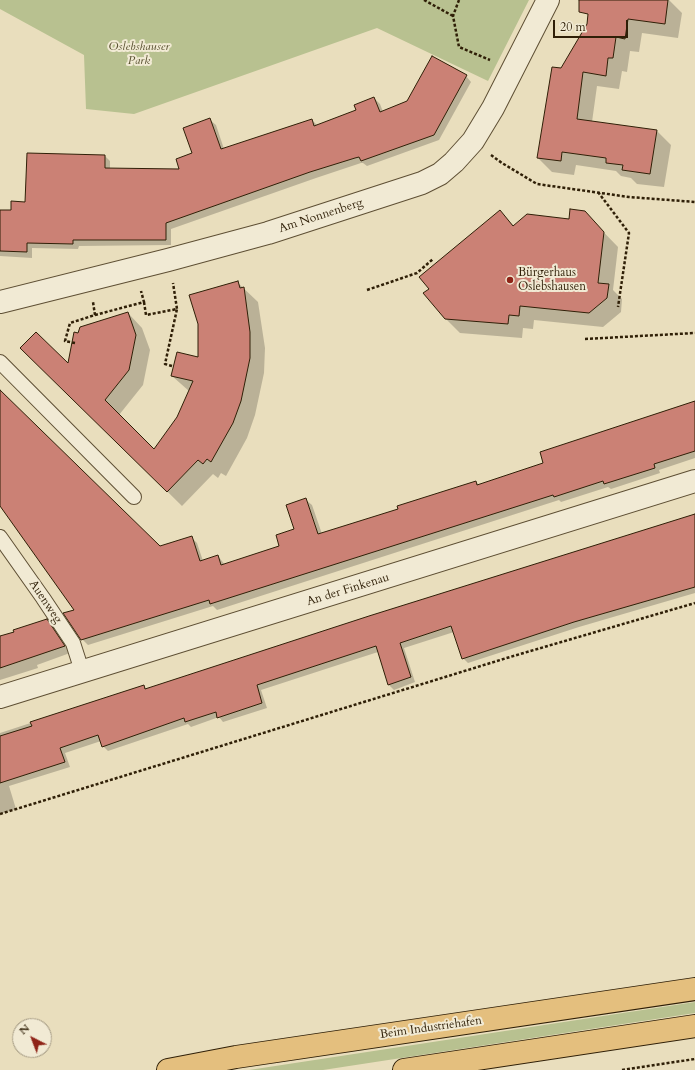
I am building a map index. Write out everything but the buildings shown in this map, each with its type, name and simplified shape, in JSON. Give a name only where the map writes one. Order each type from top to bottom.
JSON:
[{"type":"main road","name":"Beim Industriehafen","points":[[168,1070],[236,1057],[695,989]]},
{"type":"main road","points":[[404,1070],[695,1026]]},
{"type":"street","name":"Am Nonnenberg","points":[[0,302],[168,260],[268,233],[422,183],[440,174],[454,162],[473,141],[493,108],[548,0]]},
{"type":"street","name":"An der Finkenau","points":[[0,697],[462,555],[695,481]]},
{"type":"lane","points":[[0,362],[134,497]]},
{"type":"lane","name":"Auenweg","points":[[0,537],[73,643],[82,671]]},
{"type":"path","points":[[424,0],[453,16]]},
{"type":"path","points":[[459,0],[453,16],[459,47],[512,70]]},
{"type":"path","points":[[473,141],[502,163],[537,184],[695,202]]},
{"type":"path","points":[[598,192],[629,233],[618,307]]},
{"type":"path","points":[[367,290],[417,273],[433,259]]},
{"type":"path","points":[[168,260],[177,309],[165,364],[172,366]]},
{"type":"path","points":[[134,268],[144,302],[146,315],[177,309]]},
{"type":"path","points":[[88,280],[96,315]]},
{"type":"path","points":[[74,343],[65,341],[70,323],[144,302]]},
{"type":"path","points":[[585,339],[695,333]]},
{"type":"path","points":[[0,814],[510,657],[695,603]]},
{"type":"path","points":[[622,1070],[695,1059]]},
{"type":"green space","name":"Oslebshauser Park","points":[[0,0],[529,0],[488,81],[377,28],[134,114],[86,109],[84,55],[0,9]]},
{"type":"green space","points":[[695,1002],[695,1013],[323,1070],[249,1070]]},
{"type":"place","name":"Bürgerhaus Oslebshausen","points":[[510,280]]}]
